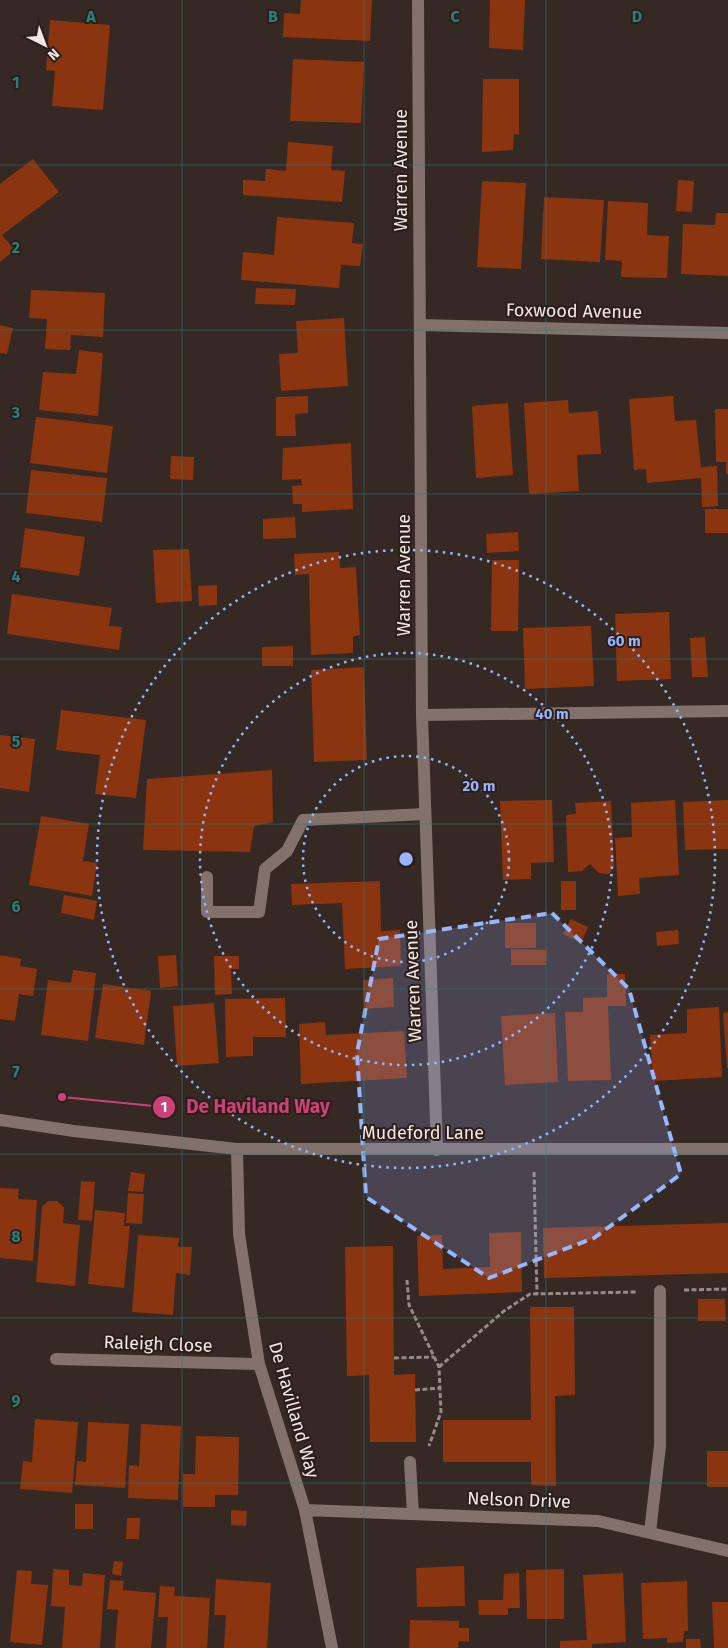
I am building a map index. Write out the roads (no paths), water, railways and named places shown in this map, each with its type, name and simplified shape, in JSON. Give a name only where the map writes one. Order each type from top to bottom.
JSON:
[{"type":"street","name":"Warren Avenue","points":[[418,0],[422,715],[437,1150]]},
{"type":"street","name":"Foxwood Avenue","points":[[420,325],[728,333]]},
{"type":"street","points":[[422,715],[728,711]]},
{"type":"street","points":[[207,877],[207,912],[259,912],[265,869],[287,851],[303,820],[425,814]]},
{"type":"street","name":"Mudeford Lane","points":[[0,1120],[74,1131],[237,1149],[728,1149]]},
{"type":"street","name":"De Havilland Way","points":[[237,1149],[239,1234],[259,1364],[306,1510],[332,1648]]},
{"type":"street","points":[[650,1532],[660,1446],[660,1291]]},
{"type":"street","name":"Raleigh Close","points":[[56,1359],[259,1364]]},
{"type":"street","points":[[410,1462],[413,1514]]},
{"type":"street","name":"Nelson Drive","points":[[306,1510],[598,1521],[728,1552]]},
{"type":"place","name":"De Haviland Way","points":[[62,1097]]}]
